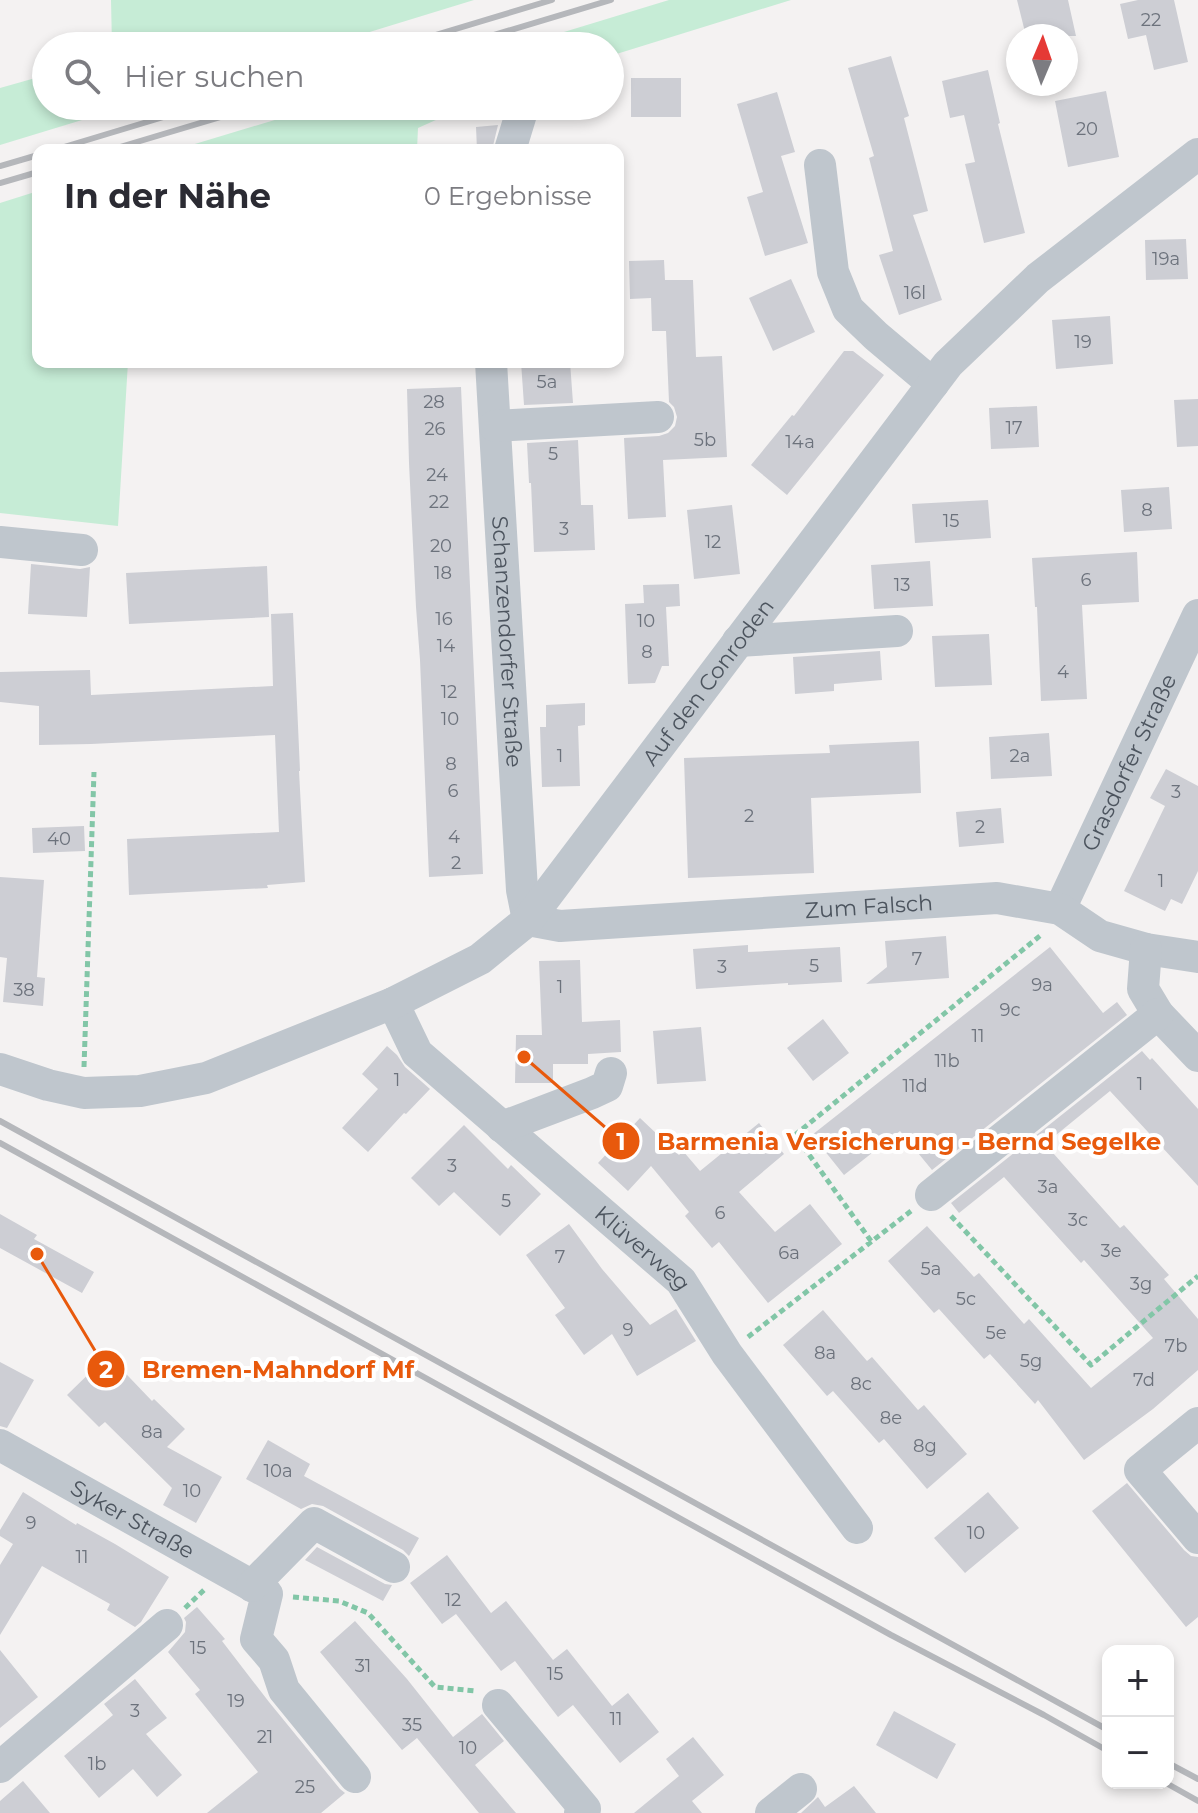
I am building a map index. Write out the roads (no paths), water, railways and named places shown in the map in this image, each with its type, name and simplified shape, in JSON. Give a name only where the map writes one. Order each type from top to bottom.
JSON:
[{"type":"street","points":[[512,144],[519,120]]},
{"type":"street","name":"Auf den Conroden","points":[[0,1069],[84,1093],[140,1091],[206,1078],[393,1003],[480,959],[528,920],[948,364],[1038,278],[1198,154]]},
{"type":"street","points":[[820,165],[833,272],[848,309],[933,384]]},
{"type":"street","name":"Schanzendorfer Straße","points":[[491,368],[522,890],[528,920]]},
{"type":"street","points":[[495,426],[658,417]]},
{"type":"street","points":[[0,542],[82,550]]},
{"type":"street","name":"Grasdorfer Straße","points":[[1060,909],[1198,615]]},
{"type":"street","points":[[738,641],[897,631]]},
{"type":"street","name":"Zum Falsch","points":[[528,920],[560,926],[997,898],[1060,909],[1100,936],[1146,949],[1198,957]]},
{"type":"street","points":[[1146,949],[1143,989],[1158,1014],[1198,1056]]},
{"type":"street","name":"Klüverweg","points":[[393,1003],[417,1053],[681,1281],[727,1354],[857,1528]]},
{"type":"street","points":[[931,1195],[1158,1014]]},
{"type":"street","points":[[502,1127],[607,1086],[611,1073]]},
{"type":"street","points":[[1198,1423],[1140,1470],[1198,1538]]},
{"type":"street","name":"Syker Straße","points":[[0,1445],[248,1584]]},
{"type":"street","points":[[355,1777],[284,1690],[274,1660],[256,1639],[248,1584],[314,1523],[394,1567]]},
{"type":"street","points":[[0,1767],[167,1625]]},
{"type":"street","points":[[498,1705],[585,1809],[580,1813]]},
{"type":"street","points":[[771,1813],[801,1789]]},
{"type":"railway","points":[[446,32],[552,0]]},
{"type":"railway","points":[[504,32],[611,0]]},
{"type":"railway","points":[[74,144],[154,120]]},
{"type":"railway","points":[[130,144],[210,120]]},
{"type":"railway","points":[[0,166],[32,157]]},
{"type":"railway","points":[[0,183],[32,174]]},
{"type":"railway","points":[[0,1121],[1102,1727]]},
{"type":"railway","points":[[0,1143],[891,1635],[1102,1748]]},
{"type":"railway","points":[[1174,1766],[1198,1779]]},
{"type":"railway","points":[[1174,1788],[1198,1801]]},
{"type":"place","name":"Barmenia Versicherung - Bernd Segelke","points":[[524,1057]]},
{"type":"place","name":"Bremen-Mahndorf Mf","points":[[37,1254]]}]
